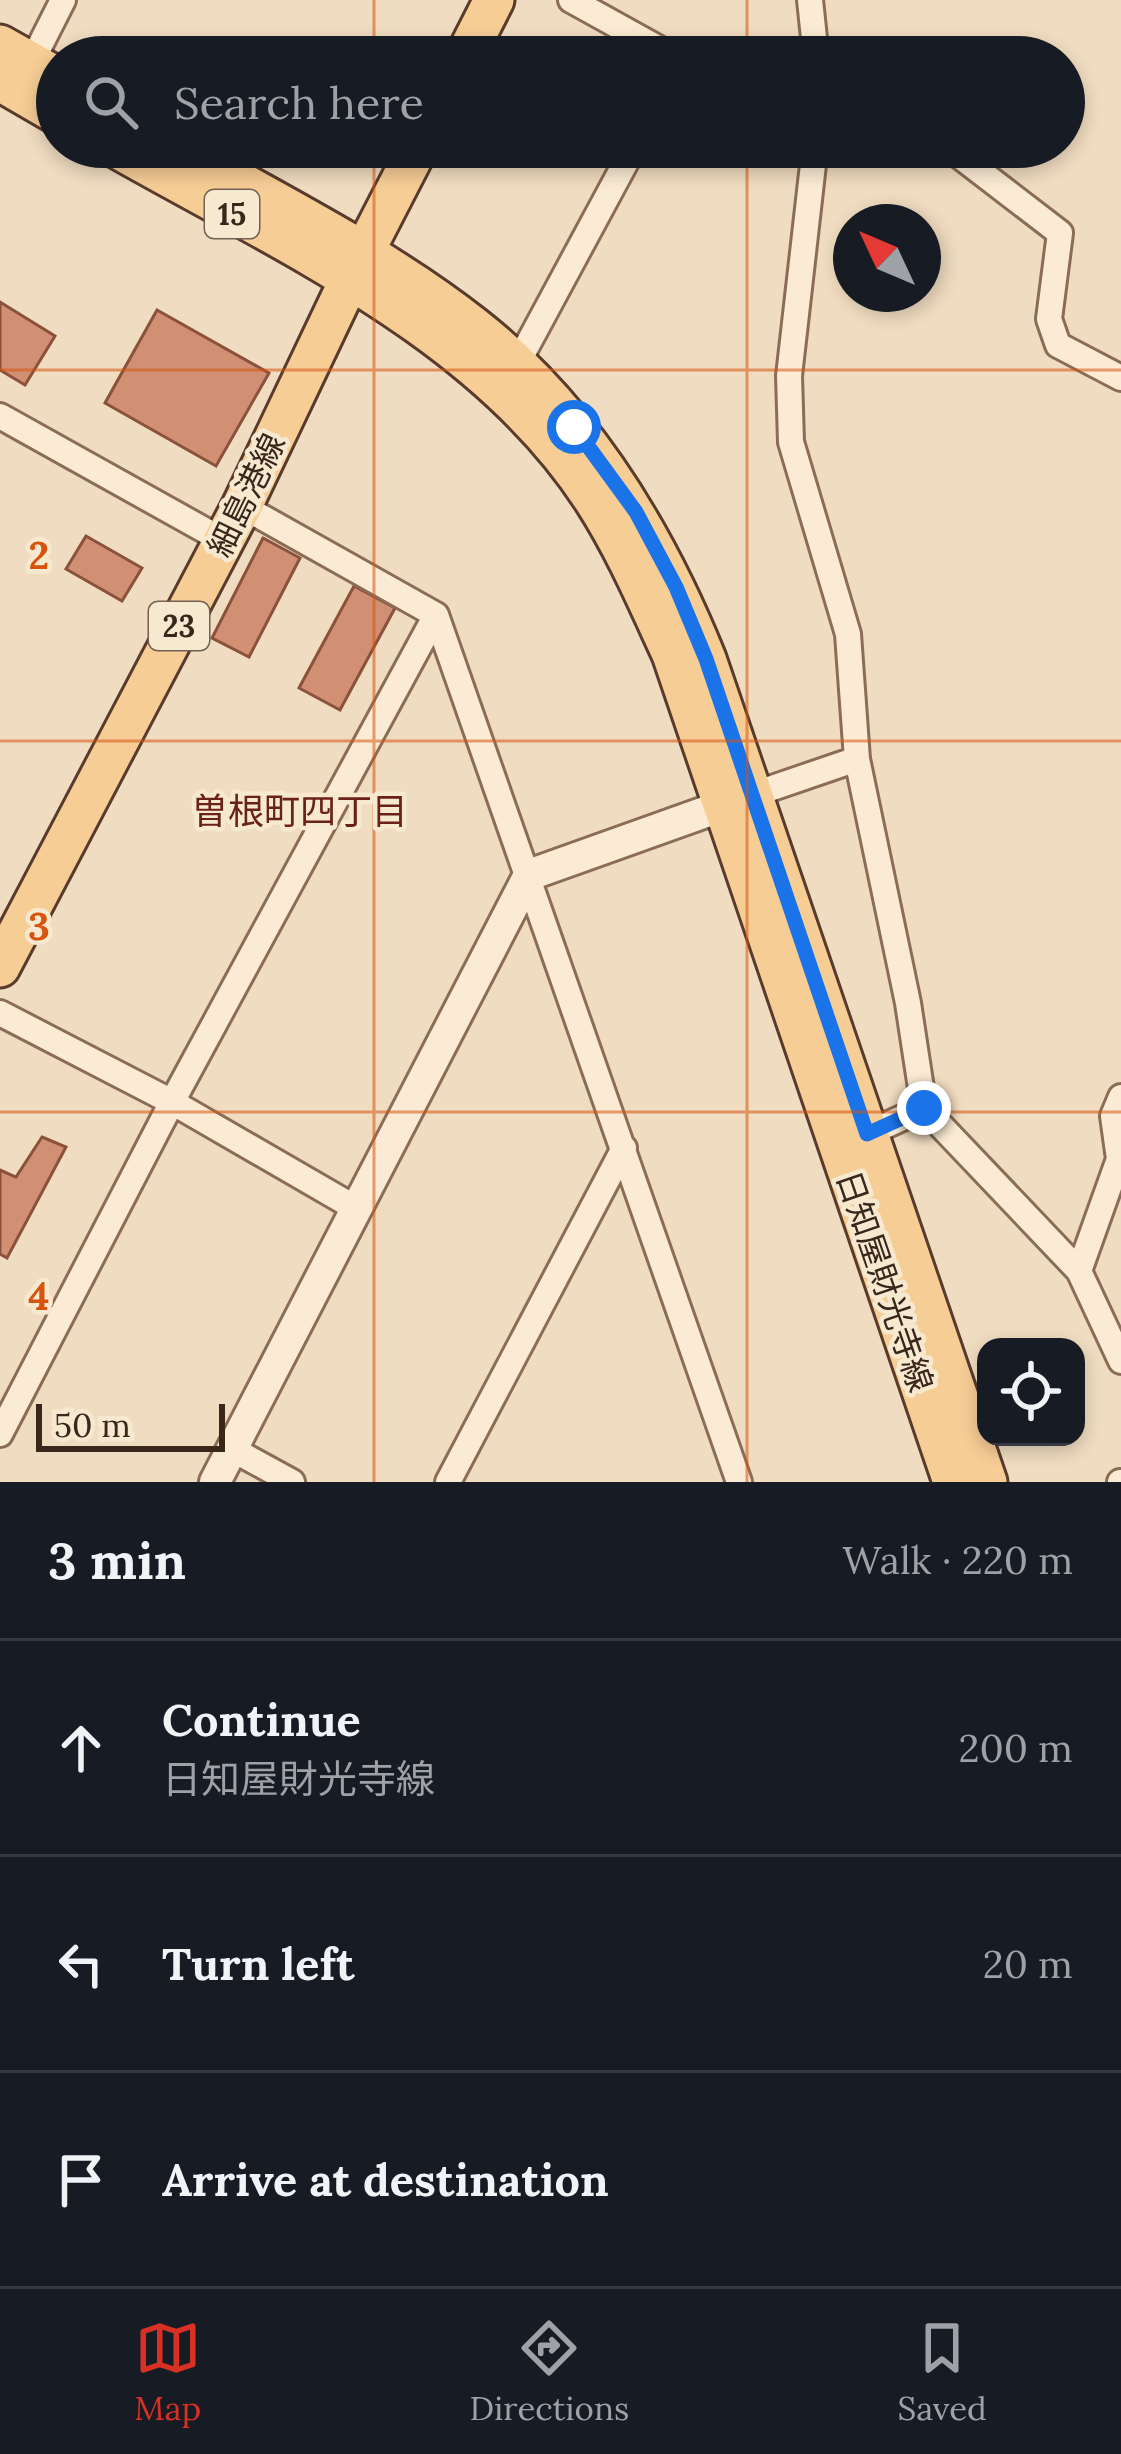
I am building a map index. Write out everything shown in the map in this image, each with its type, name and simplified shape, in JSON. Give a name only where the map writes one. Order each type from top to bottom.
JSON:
[{"type":"main road","points":[[476,36],[494,0]]},
{"type":"main road","name":"日知屋財光寺線","points":[[157,168],[474,327],[574,427],[636,512],[676,587],[738,800],[953,1482]]},
{"type":"main road","name":"日知屋財光寺線","points":[[209,168],[356,267],[477,368],[538,430],[592,497],[631,563],[738,800],[867,1134],[987,1482]]},
{"type":"main road","name":"細島港線","points":[[0,968],[224,542],[407,168]]},
{"type":"street","points":[[42,36],[63,0]]},
{"type":"street","points":[[571,0],[636,36]]},
{"type":"street","points":[[810,0],[814,36]]},
{"type":"street","points":[[515,366],[623,168]]},
{"type":"street","points":[[813,168],[789,376],[791,442],[848,634],[857,759],[908,1003],[924,1108],[1079,1270],[1121,1361]]},
{"type":"street","points":[[975,168],[1060,233],[1049,319],[1058,345],[1121,378]]},
{"type":"street","points":[[0,416],[224,542]]},
{"type":"street","points":[[242,506],[436,615],[739,1482]]},
{"type":"street","points":[[0,1433],[172,1102],[436,615]]},
{"type":"street","points":[[214,1482],[529,874],[857,759]]},
{"type":"street","points":[[0,1013],[172,1102],[357,1209]]},
{"type":"street","points":[[1079,1270],[1119,1160],[1112,1116],[1121,1097]]},
{"type":"street","points":[[867,1134],[924,1108]]},
{"type":"street","points":[[448,1482],[625,1148]]},
{"type":"street","points":[[232,1449],[292,1482]]},
{"type":"building","points":[[0,302],[55,336],[25,385],[0,370]]},
{"type":"building","points":[[157,310],[269,373],[216,466],[105,403]]},
{"type":"building","points":[[86,536],[142,568],[122,601],[66,569]]},
{"type":"building","points":[[263,538],[300,558],[249,657],[212,638]]},
{"type":"building","points":[[354,586],[395,608],[340,710],[299,688]]},
{"type":"building","points":[[42,1137],[66,1147],[7,1258],[0,1254],[0,1170],[16,1177]]},
{"type":"district","name":"曽根町四丁目","points":[[300,811]]},
{"type":"route","points":[[574,427],[636,512],[676,587],[706,659],[867,1134],[924,1108]]}]
